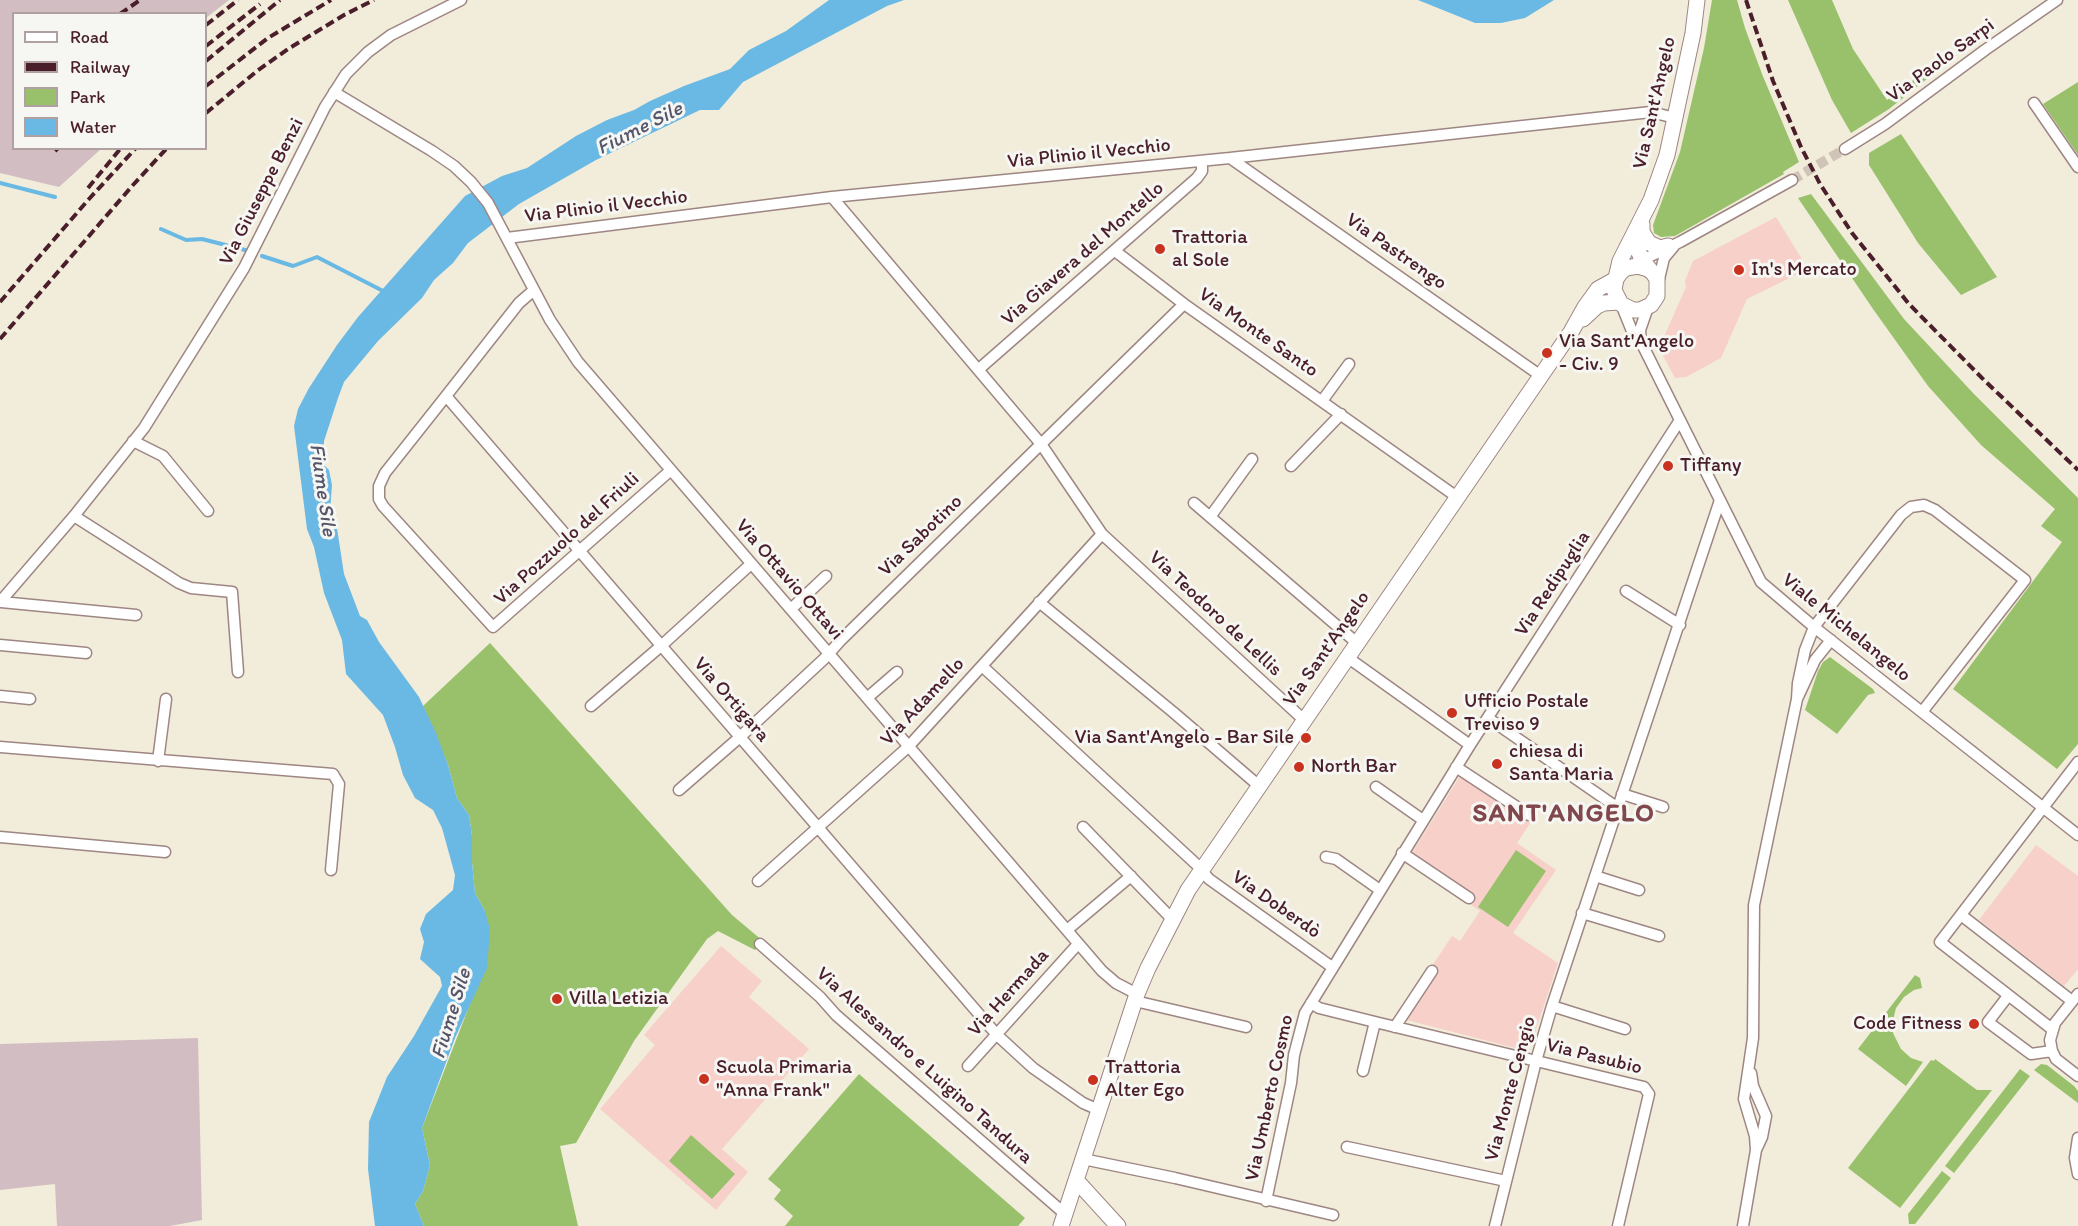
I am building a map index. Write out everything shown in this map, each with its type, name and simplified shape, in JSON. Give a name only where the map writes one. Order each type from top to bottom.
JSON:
[{"type":"street","name":"Via Giuseppe Benzi","points":[[0,602],[74,516],[134,441],[244,268],[334,92],[357,63],[379,43],[402,28],[461,0]]},
{"type":"street","name":"Via Sant'Angelo","points":[[1642,260],[1637,241],[1661,173],[1675,118],[1693,33],[1697,0]]},
{"type":"street","name":"Via Paolo Sarpi","points":[[1845,149],[1885,124],[2057,0]]},
{"type":"street","name":"Via Ottavio Ottavi","points":[[334,92],[432,151],[454,166],[471,182],[488,203],[559,335],[578,362],[1078,944],[1108,977],[1136,997]]},
{"type":"street","points":[[2034,103],[2078,167]]},
{"type":"street","name":"Via Plinio il Vecchio","points":[[507,238],[832,197],[1202,161],[1651,112],[1675,118]]},
{"type":"street","name":"Via Pastrengo","points":[[1230,158],[1541,376]]},
{"type":"street","name":"Via Giavera del Montello","points":[[979,369],[1197,178],[1202,171],[1202,161]]},
{"type":"street","points":[[1619,275],[1642,260],[1792,180]]},
{"type":"street","points":[[832,197],[1041,444],[1102,534]]},
{"type":"street","name":"Via Sant'Angelo","points":[[1620,303],[1614,290],[1619,275],[1620,261],[1643,219]]},
{"type":"street","points":[[1643,219],[1642,232],[1649,243],[1660,248],[1674,244]]},
{"type":"street","points":[[1641,342],[1640,330],[1648,307],[1657,296],[1656,278],[1664,258],[1674,244]]},
{"type":"street","name":"Via Monte Santo","points":[[1115,251],[1184,304],[1457,497]]},
{"type":"street","points":[[1642,260],[1656,278]]},
{"type":"street","points":[[1619,275],[1640,266],[1656,278]]},
{"type":"street","name":"Via Sant'Angelo","points":[[1063,1220],[1136,997],[1172,919],[1201,870],[1258,785],[1541,376],[1592,297],[1619,275]]},
{"type":"street","points":[[446,396],[519,303],[534,290]]},
{"type":"street","name":"Via Sant'Angelo","points":[[1571,332],[1597,306],[1604,303],[1620,303],[1633,310],[1648,307]]},
{"type":"street","name":"Viale Michelangelo","points":[[1620,303],[1632,331],[1641,342],[1753,568],[1768,590],[2078,835]]},
{"type":"street","name":"Via Sabotino","points":[[680,790],[829,654],[1184,304]]},
{"type":"street","name":"Via Monte Santo","points":[[1323,401],[1349,364]]},
{"type":"street","name":"Via Ortigara","points":[[446,396],[997,1035],[1042,1074],[1083,1103],[1099,1110]]},
{"type":"street","name":"Via Pozzuolo del Friuli","points":[[446,396],[381,479],[379,493],[383,506],[493,627],[671,470]]},
{"type":"street","points":[[1292,466],[1341,414]]},
{"type":"street","name":"Via Redipuglia","points":[[1311,1003],[1456,767],[1680,420]]},
{"type":"street","points":[[134,441],[163,456],[208,511]]},
{"type":"street","points":[[1210,517],[1252,459]]},
{"type":"street","name":"Via Monte Cengio","points":[[1495,1226],[1552,1006],[1720,500]]},
{"type":"street","points":[[1194,503],[1357,643]]},
{"type":"street","points":[[1743,1226],[1756,1150],[1755,1136],[1744,1099],[1753,1038],[1755,905],[1805,650],[1814,627],[1901,515],[1911,507],[1924,505],[1935,510],[2025,580],[1922,712]]},
{"type":"street","points":[[74,516],[179,583],[191,588],[232,592],[238,672]]},
{"type":"street","name":"Via Adamello","points":[[758,881],[908,747],[1102,534]]},
{"type":"street","name":"Via Teodoro de Lellis","points":[[1102,534],[1304,720]]},
{"type":"street","points":[[591,706],[751,564]]},
{"type":"street","points":[[791,609],[826,576]]},
{"type":"street","points":[[1626,591],[1680,625]]},
{"type":"street","name":"Via Giuseppe Benzi","points":[[0,602],[136,615]]},
{"type":"street","points":[[1039,602],[1173,711],[1258,785]]},
{"type":"street","points":[[1797,699],[1815,660],[1831,640]]},
{"type":"street","points":[[0,645],[86,653]]},
{"type":"street","points":[[1347,657],[1470,745]]},
{"type":"street","name":"Via Doberdò","points":[[982,666],[1209,879],[1332,967]]},
{"type":"street","points":[[867,698],[897,672]]},
{"type":"street","points":[[0,696],[30,699]]},
{"type":"street","points":[[158,761],[166,699]]},
{"type":"street","points":[[1488,718],[1618,808]]},
{"type":"street","points":[[0,747],[333,774],[339,784],[332,870]]},
{"type":"street","points":[[2052,1029],[1940,942],[2078,762]]},
{"type":"street","points":[[1456,767],[1529,815]]},
{"type":"street","points":[[1376,788],[1423,820]]},
{"type":"street","points":[[1622,794],[1663,807]]},
{"type":"street","points":[[1083,827],[1172,919]]},
{"type":"street","points":[[0,837],[165,852]]},
{"type":"street","points":[[1402,854],[1469,898]]},
{"type":"street","points":[[1326,857],[1335,859],[1380,890]]},
{"type":"street","points":[[1067,930],[1131,876]]},
{"type":"street","points":[[1595,876],[1639,890]]},
{"type":"street","points":[[1582,913],[1656,937],[1659,936]]},
{"type":"street","points":[[1961,915],[2075,997],[2052,1029],[2050,1040],[2056,1059],[2078,1077]]},
{"type":"street","name":"Via Alessandro e Luigino Tandura","points":[[760,944],[1063,1220]]},
{"type":"street","name":"Via Hermada","points":[[968,1066],[1078,944]]},
{"type":"street","points":[[1395,1027],[1432,971]]},
{"type":"street","points":[[2008,996],[1988,1022],[2031,1054],[2052,1051]]},
{"type":"street","points":[[1136,997],[1246,1028]]},
{"type":"street","name":"Via Pasubio","points":[[1311,1003],[1318,1008],[1644,1087],[1649,1094],[1618,1226]]},
{"type":"street","name":"Via Umberto Cosmo","points":[[1266,1200],[1291,1083],[1294,1055],[1305,1012],[1311,1003]]},
{"type":"street","name":"Via Monte Cengio","points":[[1552,1006],[1625,1029]]},
{"type":"street","points":[[1363,1071],[1375,1022]]},
{"type":"street","points":[[1750,1067],[1753,1086],[1766,1116],[1762,1137],[1756,1150]]},
{"type":"street","points":[[2078,1138],[2075,1158],[2078,1174]]},
{"type":"street","name":"Via Monte Cengio","points":[[1347,1147],[1506,1181]]},
{"type":"street","name":"Via Umberto Cosmo","points":[[1083,1159],[1333,1215]]},
{"type":"street","points":[[1076,1180],[1118,1226]]},
{"type":"shaded area","points":[[0,0],[229,0],[207,17],[207,12],[12,12],[12,150],[100,150],[59,187],[0,173]]},
{"type":"shaded area","points":[[1776,217],[1808,269],[1747,299],[1721,358],[1686,377],[1675,378],[1659,348],[1686,287],[1685,281],[1693,261]]},
{"type":"shaded area","points":[[1460,776],[1531,822],[1517,843],[1556,870],[1513,933],[1558,963],[1531,1045],[1523,1050],[1395,1017],[1427,967],[1432,966],[1452,936],[1460,941],[1480,911],[1407,861]]},
{"type":"shaded area","points":[[2036,845],[2078,876],[2078,969],[2064,986],[1979,920]]},
{"type":"shaded area","name":"Scuola Primaria \"Anna Frank\"","points":[[721,946],[762,981],[749,997],[809,1049],[722,1149],[748,1172],[716,1210],[600,1109],[655,1045],[644,1035]]},
{"type":"shaded area","points":[[198,1038],[202,1220],[170,1226],[57,1226],[55,1184],[0,1190],[0,1044]]},
{"type":"green space","points":[[1712,0],[1737,0],[1762,74],[1799,162],[1783,172],[1784,174],[1675,236],[1661,237],[1654,233],[1653,225],[1680,152],[1704,48]]},
{"type":"green space","points":[[1788,0],[1832,0],[1853,49],[1887,100],[1945,56],[1957,55],[1889,109],[1851,133],[1832,100]]},
{"type":"green space","points":[[2078,82],[2078,155],[2043,104]]},
{"type":"green space","points":[[1901,134],[1997,277],[1961,295],[1918,243],[1869,165],[1869,153]]},
{"type":"green space","points":[[1811,194],[1904,319],[1974,394],[2078,498],[2078,744],[2057,769],[1953,689],[2062,542],[2041,526],[2055,509],[1981,445],[1928,386],[1798,198]]},
{"type":"green space","points":[[490,643],[732,915],[763,941],[755,950],[718,931],[707,939],[634,1041],[576,1143],[560,1146],[578,1226],[424,1226],[415,1204],[423,1191],[430,1165],[422,1128],[470,1004],[485,911],[475,893],[469,815],[457,798],[448,765],[423,706]]},
{"type":"green space","points":[[1830,657],[1873,689],[1875,693],[1868,695],[1837,734],[1805,710],[1818,671],[1823,662]]},
{"type":"green space","points":[[1516,850],[1546,871],[1508,927],[1478,907]]},
{"type":"green space","points":[[1915,975],[1920,978],[1922,988],[1904,997],[1896,1008],[1893,1020],[1893,1033],[1901,1049],[1911,1058],[1923,1062],[1906,1086],[1858,1049]]},
{"type":"green space","points":[[1935,1059],[1977,1090],[1992,1090],[1900,1208],[1848,1168],[1931,1060]]},
{"type":"green space","points":[[2041,1064],[2047,1065],[2074,1086],[2078,1091],[2078,1103],[2034,1070]]},
{"type":"green space","points":[[2020,1069],[2030,1076],[1954,1173],[1945,1166]]},
{"type":"green space","points":[[859,1074],[1025,1218],[1018,1226],[785,1226],[793,1216],[774,1199],[781,1190],[768,1179]]},
{"type":"green space","points":[[691,1135],[735,1174],[712,1199],[669,1161]]},
{"type":"green space","points":[[1942,1171],[1951,1178],[1915,1224],[1909,1224],[1908,1214]]},
{"type":"water","name":"Fiume Sile","points":[[829,0],[904,0],[887,6],[743,82],[719,110],[700,110],[596,160],[519,204],[468,243],[453,263],[434,280],[422,298],[378,341],[344,382],[338,398],[324,441],[323,464],[329,470],[332,485],[330,512],[337,528],[344,574],[360,616],[367,620],[379,642],[419,697],[436,733],[457,798],[469,815],[475,893],[485,911],[490,930],[487,968],[455,1038],[422,1128],[430,1165],[423,1191],[415,1204],[424,1226],[375,1226],[368,1169],[369,1122],[387,1077],[414,1036],[442,986],[440,977],[420,959],[424,942],[420,929],[426,914],[453,890],[455,875],[442,828],[433,810],[415,798],[403,775],[383,715],[346,674],[342,640],[324,593],[314,547],[307,529],[294,426],[298,409],[337,345],[358,317],[465,196],[502,176],[527,168],[576,136],[607,120],[684,86],[730,69],[749,50],[786,31]]},
{"type":"water","points":[[1418,0],[1554,0],[1525,18],[1501,23],[1475,23]]},
{"type":"waterway","points":[[0,183],[55,197]]},
{"type":"waterway","points":[[161,229],[186,240],[202,239],[249,251]]},
{"type":"waterway","points":[[262,256],[293,266],[317,257],[385,292]]},
{"type":"tunnel","points":[[1792,180],[1845,149]]},
{"type":"railway","points":[[123,12],[140,0]]},
{"type":"railway","points":[[207,24],[238,0]]},
{"type":"railway","points":[[207,60],[280,0]]},
{"type":"railway","points":[[207,85],[268,38],[331,0]]},
{"type":"railway","points":[[207,112],[288,49],[344,15],[374,0]]},
{"type":"railway","points":[[1746,0],[1773,81],[1801,147],[1820,184],[1852,233],[1909,304],[2078,470]]},
{"type":"railway","points":[[207,45],[260,4]]},
{"type":"railway","points":[[88,188],[119,150]]},
{"type":"railway","points":[[0,302],[134,150]]},
{"type":"railway","points":[[0,339],[165,150]]},
{"type":"place","name":"Trattoria al Sole","points":[[1160,249]]},
{"type":"place","name":"In's Mercato","points":[[1739,270]]},
{"type":"place","name":"Via Sant'Angelo - Civ. 9","points":[[1547,353]]},
{"type":"place","name":"Tiffany","points":[[1668,466]]},
{"type":"place","name":"Ufficio Postale Treviso 9","points":[[1452,713]]},
{"type":"place","name":"Via Sant'Angelo - Bar Sile","points":[[1306,738]]},
{"type":"place","name":"chiesa di Santa Maria","points":[[1497,764]]},
{"type":"place","name":"North Bar","points":[[1299,767]]},
{"type":"place","name":"Villa Letizia","points":[[557,999]]},
{"type":"place","name":"Code Fitness","points":[[1974,1024]]},
{"type":"place","name":"Scuola Primaria \"Anna Frank\"","points":[[704,1079]]},
{"type":"place","name":"Trattoria Alter Ego","points":[[1093,1080]]},
{"type":"district","name":"SANT'ANGELO","points":[[1564,814]]}]
